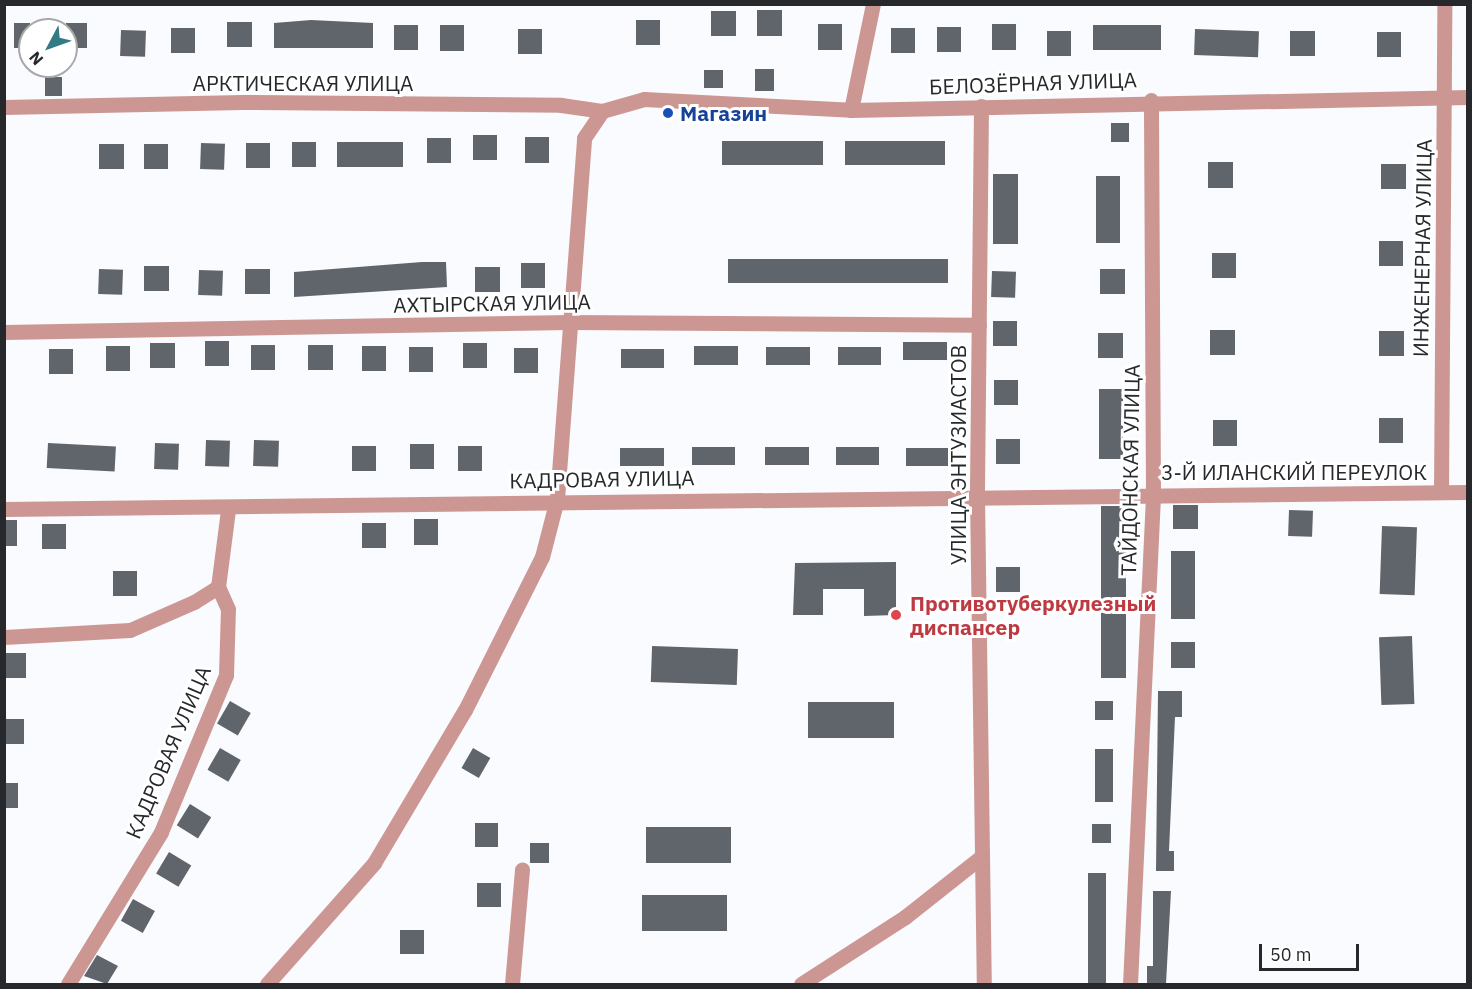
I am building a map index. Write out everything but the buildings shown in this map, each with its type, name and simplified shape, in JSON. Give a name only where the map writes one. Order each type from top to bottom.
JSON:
[{"type":"street","points":[[851,110],[873,4]]},
{"type":"street","name":"ИНЖЕНЕРНАЯ УЛИЦА","points":[[1441,492],[1447,98],[1444,4]]},
{"type":"street","name":"БЕЛОЗЁРНАЯ УЛИЦА","points":[[602,111],[644,99],[851,110],[1151,100],[1467,97]]},
{"type":"street","name":"ТАЙДОНСКАЯ УЛИЦА","points":[[1130,984],[1153,493],[1151,100]]},
{"type":"street","name":"АРКТИЧЕСКАЯ УЛИЦА","points":[[4,107],[243,102],[561,105],[602,111]]},
{"type":"street","name":"УЛИЦА ЭНТУЗИАСТОВ","points":[[981,106],[977,496],[984,984]]},
{"type":"street","points":[[267,984],[380,853],[465,710],[542,557],[557,499],[584,138],[602,111]]},
{"type":"street","name":"АХТЫРСКАЯ УЛИЦА","points":[[4,332],[569,322],[979,326]]},
{"type":"street","name":"3-Й ИЛАНСКИЙ ПЕРЕУЛОК","points":[[977,496],[1467,492]]},
{"type":"street","name":"КАДРОВАЯ УЛИЦА","points":[[4,509],[228,510],[557,499],[977,496]]},
{"type":"street","name":"КАДРОВАЯ УЛИЦА","points":[[68,984],[161,832],[226,675],[228,609],[218,587],[228,510]]},
{"type":"street","points":[[4,637],[130,630],[218,587]]},
{"type":"street","points":[[801,984],[905,917],[981,857]]},
{"type":"street","points":[[512,984],[522,869]]},
{"type":"place","name":"Магазин","points":[[668,113]]},
{"type":"place","name":"Противотуберкулезный диспансер","points":[[896,615]]}]
